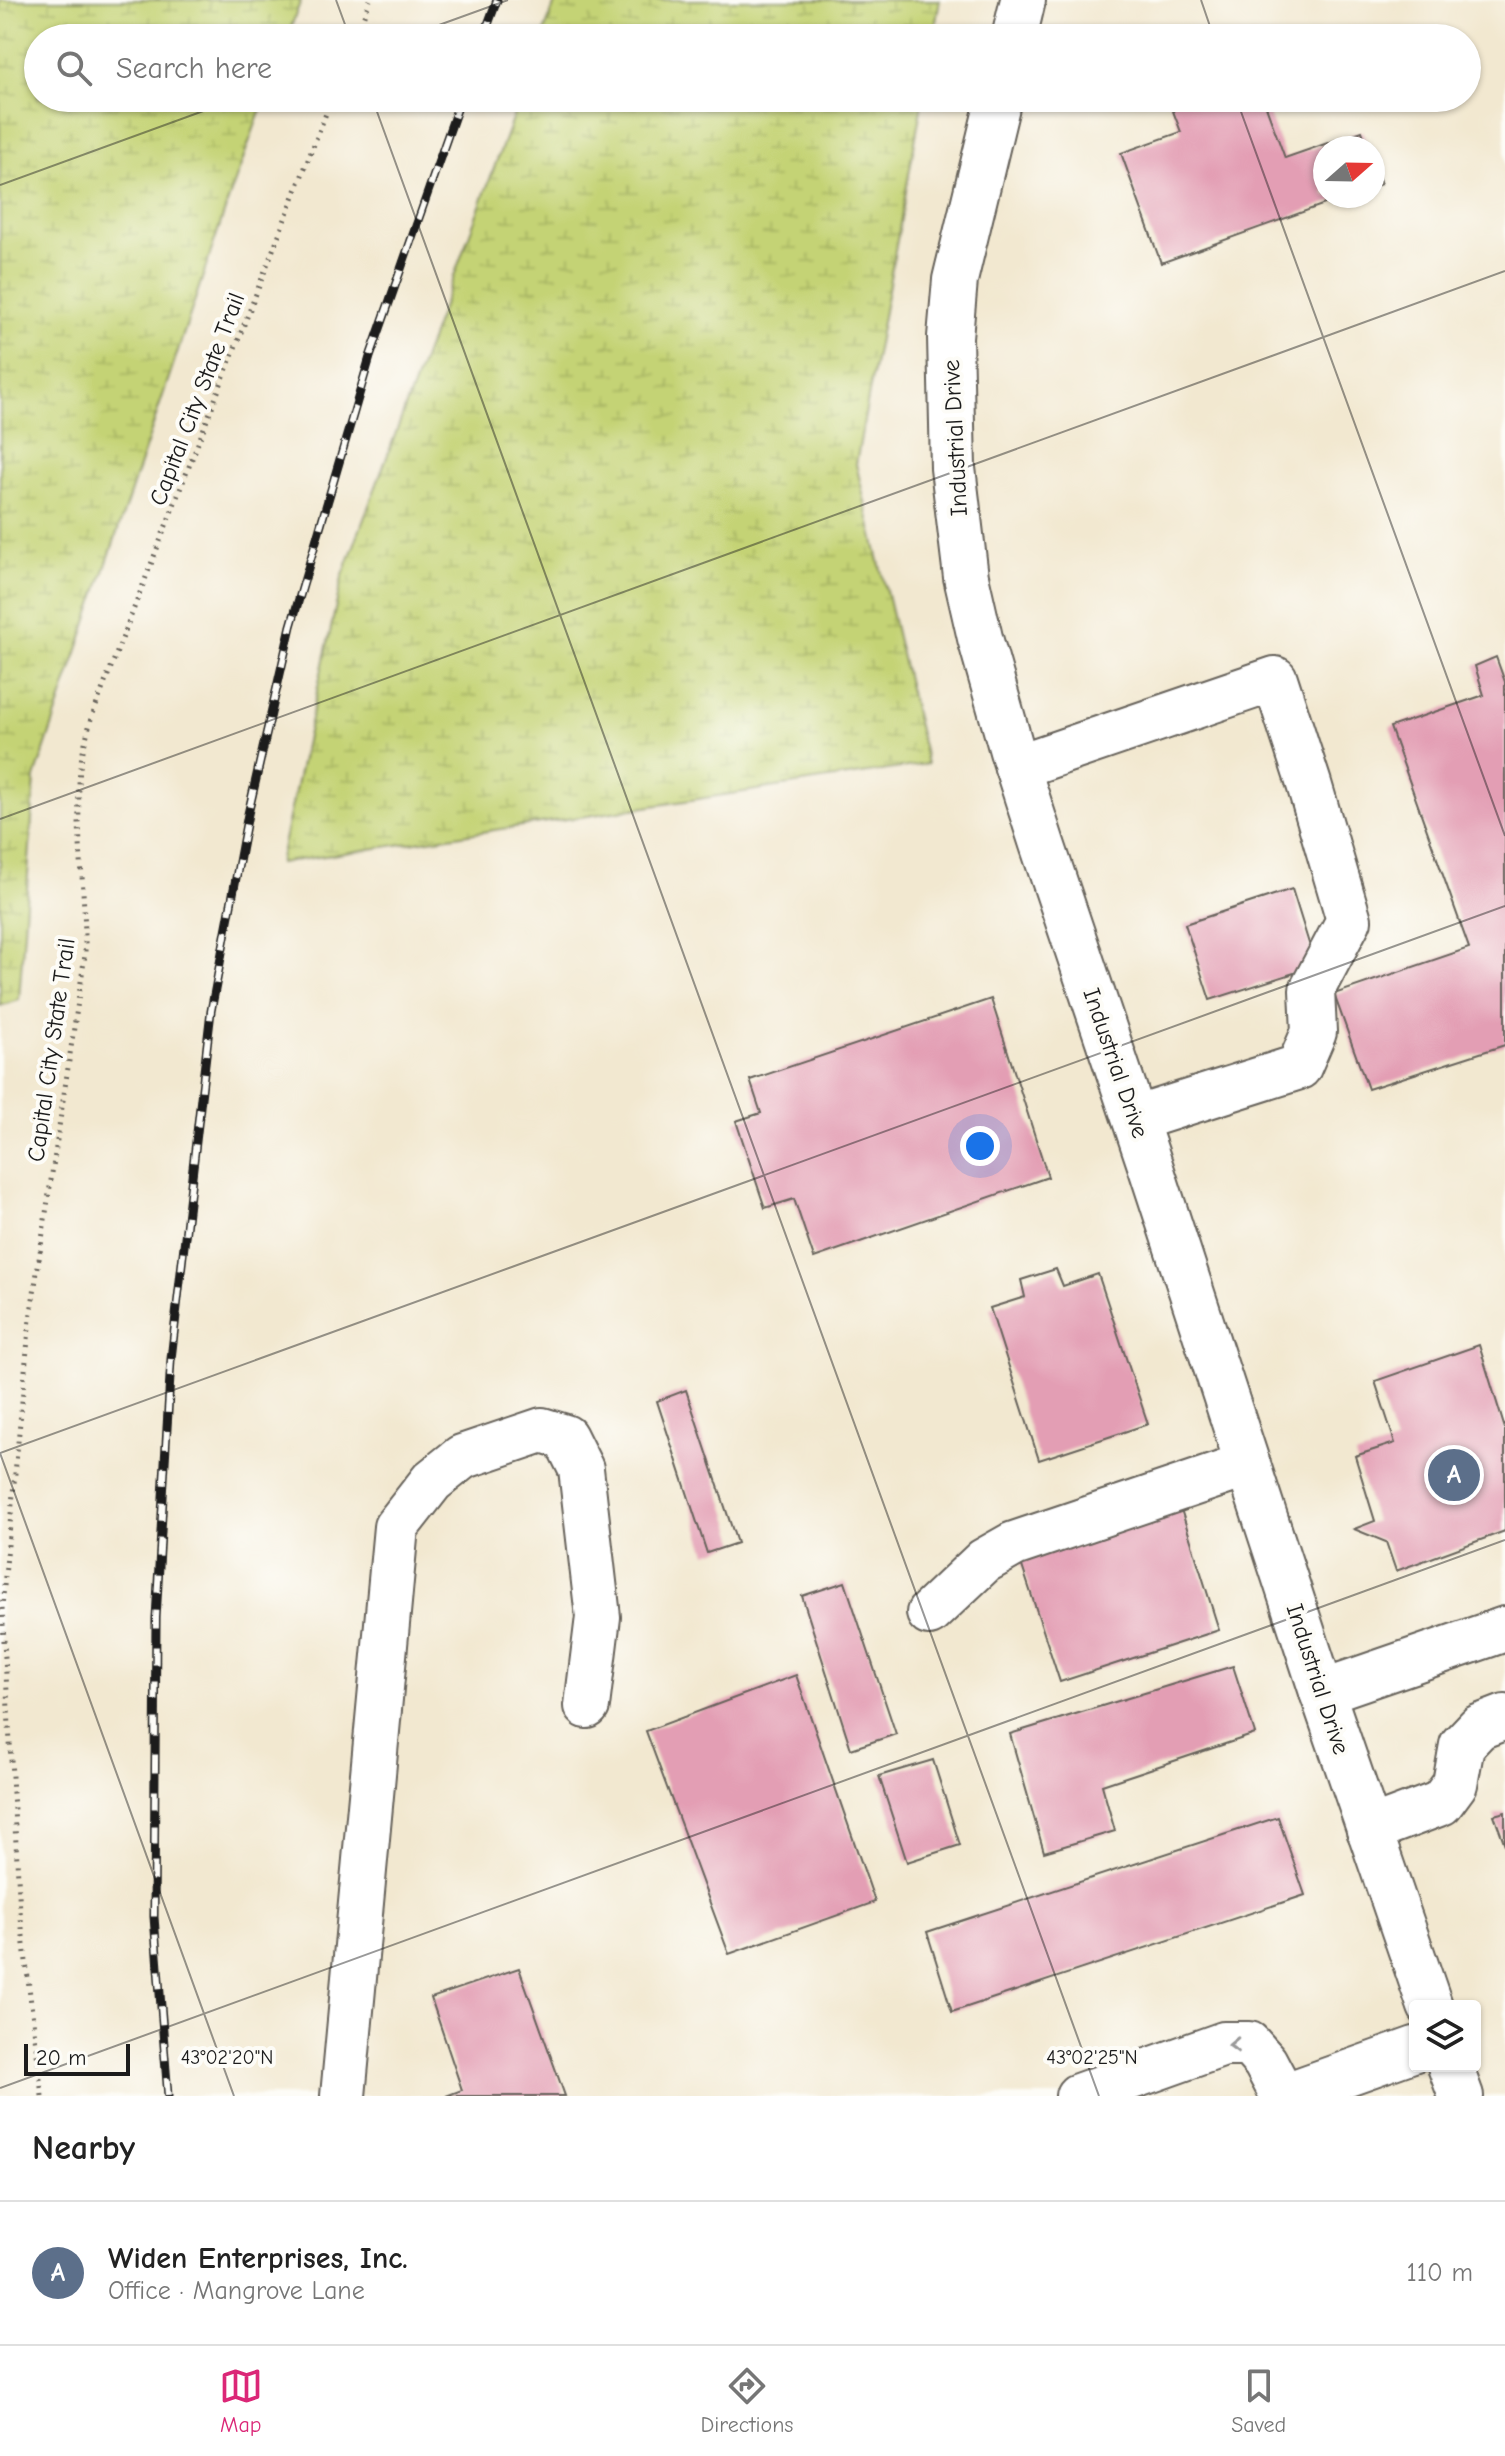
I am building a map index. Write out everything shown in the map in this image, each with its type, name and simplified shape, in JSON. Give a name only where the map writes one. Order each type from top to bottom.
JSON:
[{"type":"street","points":[[1017,24],[1023,0]]},
{"type":"street","name":"Industrial Drive","points":[[996,112],[955,280],[950,337],[953,468],[966,577],[1017,767],[1322,1692],[1428,2000]]},
{"type":"street","points":[[1017,767],[1275,679],[1349,920],[1312,990],[1314,1032],[1299,1067],[1135,1119]]},
{"type":"street","points":[[343,2096],[396,1527],[432,1481],[462,1457],[542,1430],[565,1437],[581,1469],[598,1617],[587,1706]]},
{"type":"street","points":[[929,1613],[984,1561],[1014,1544],[1248,1465]]},
{"type":"street","points":[[1322,1692],[1504,1633]]},
{"type":"street","points":[[1369,1830],[1441,1803],[1455,1784],[1462,1745],[1479,1727],[1505,1717]]},
{"type":"street","points":[[1078,2096],[1224,2044],[1249,2044],[1265,2062],[1283,2096],[1409,2051]]},
{"type":"street","points":[[1452,2072],[1461,2096]]},
{"type":"path","points":[[361,24],[370,0]]},
{"type":"path","name":"Capital City State Trail","points":[[42,2096],[20,1911],[2,1607],[30,1319],[85,955],[86,901],[79,810],[80,765],[91,719],[327,112]]},
{"type":"green space","points":[[0,0],[301,0],[292,24],[24,24],[24,112],[260,112],[35,778],[19,1000],[0,1006]]},
{"type":"green space","points":[[556,0],[940,0],[936,24],[547,24]]},
{"type":"green space","points":[[515,112],[920,112],[856,464],[927,764],[279,863],[342,578]]},
{"type":"building","points":[[1173,112],[1268,112],[1285,158],[1313,148],[1314,208],[1161,263],[1121,153],[1181,132]]},
{"type":"building","points":[[1362,131],[1364,136],[1348,136]]},
{"type":"building","points":[[1496,657],[1505,682],[1505,1045],[1368,1089],[1334,994],[1469,948],[1390,727],[1484,695],[1475,666]]},
{"type":"building","points":[[1292,889],[1316,966],[1210,1000],[1185,924]]},
{"type":"building","points":[[991,999],[1048,1177],[814,1258],[794,1199],[765,1208],[736,1121],[761,1113],[750,1080]]},
{"type":"building","points":[[1056,1269],[1063,1286],[1098,1274],[1148,1424],[1039,1460],[990,1308],[1025,1297],[1021,1280]]},
{"type":"building","points":[[1479,1345],[1505,1429],[1505,1531],[1396,1571],[1386,1542],[1354,1529],[1375,1521],[1355,1456],[1395,1443],[1375,1381]]},
{"type":"building","points":[[686,1390],[737,1543],[707,1553],[657,1401]]},
{"type":"building","points":[[1180,1506],[1219,1630],[1060,1682],[1020,1560]]},
{"type":"building","points":[[845,1582],[896,1734],[851,1749],[802,1596]]},
{"type":"building","points":[[1233,1666],[1255,1734],[1102,1785],[1115,1831],[1044,1852],[1010,1734]]},
{"type":"building","points":[[796,1675],[875,1902],[729,1954],[646,1731]]},
{"type":"building","points":[[933,1760],[960,1845],[907,1862],[879,1776]]},
{"type":"building","points":[[1505,1812],[1505,1845],[1494,1815]]},
{"type":"building","points":[[1278,1817],[1305,1895],[952,2012],[927,1932]]},
{"type":"building","points":[[519,1968],[565,2096],[446,2096],[462,2090],[431,1998]]},
{"type":"railway","points":[[488,24],[497,0]]},
{"type":"railway","points":[[168,2096],[154,1917],[156,1618],[171,1359],[211,1011],[248,814],[291,626],[370,357],[456,112]]},
{"type":"place","name":"Widen Enterprises, Inc.","points":[[1454,1475]]}]
